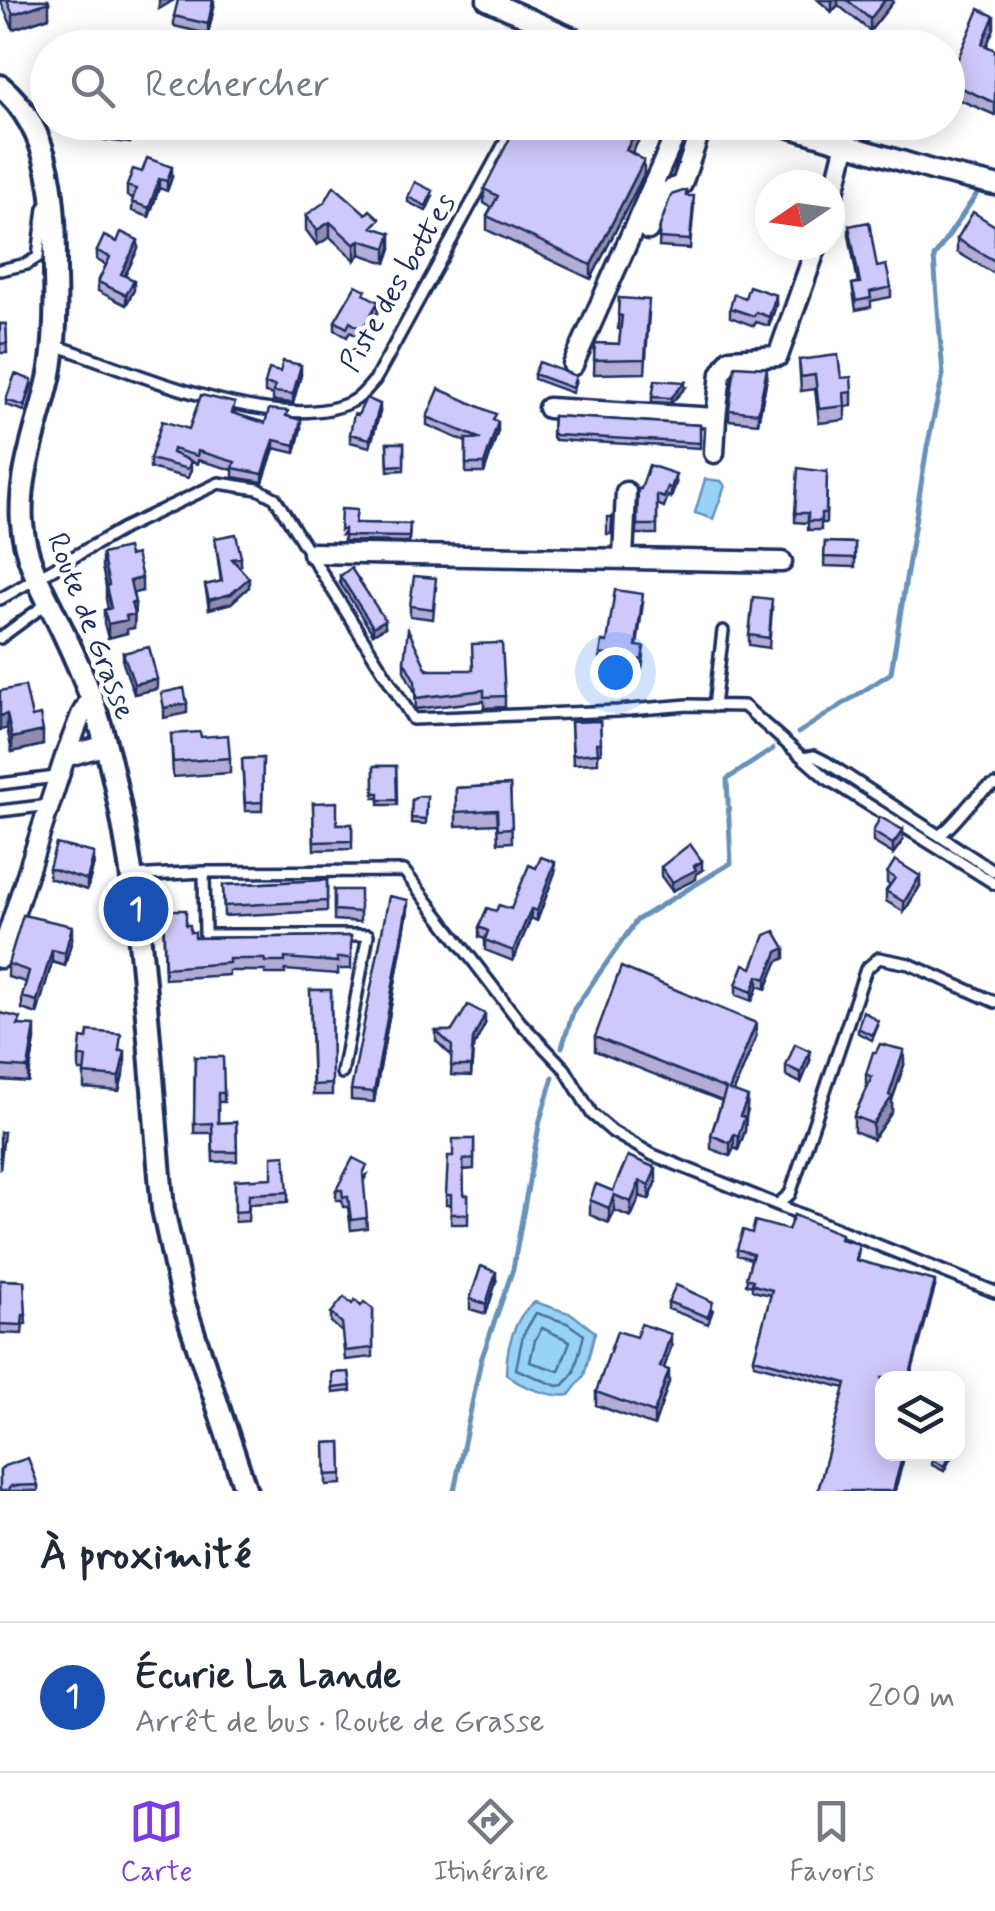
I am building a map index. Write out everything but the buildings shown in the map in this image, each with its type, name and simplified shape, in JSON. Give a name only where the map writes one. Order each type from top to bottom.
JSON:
[{"type":"street","points":[[487,0],[542,30]]},
{"type":"street","name":"Route de Grasse","points":[[0,86],[30,122]]},
{"type":"street","name":"Route de Grasse","points":[[39,140],[48,166],[52,196],[54,346],[22,498],[26,547],[92,698],[106,745],[131,876],[170,1254],[246,1491]]},
{"type":"street","points":[[573,365],[673,140]]},
{"type":"street","points":[[648,230],[661,195],[682,184],[696,140]]},
{"type":"street","points":[[835,140],[995,185]]},
{"type":"street","points":[[839,170],[846,143]]},
{"type":"street","points":[[714,453],[721,373],[730,359],[778,356],[812,260]]},
{"type":"street","points":[[548,408],[716,418]]},
{"type":"street","points":[[623,559],[626,492]]},
{"type":"street","points":[[312,554],[782,562]]},
{"type":"street","points":[[0,958],[65,757],[80,715],[92,698]]},
{"type":"street","points":[[65,757],[106,745]]},
{"type":"lane","name":"Piste des bottes","points":[[54,346],[263,411],[310,413],[357,400],[375,380],[506,140]]},
{"type":"lane","points":[[0,270],[28,264],[38,257],[44,208],[52,196]]},
{"type":"lane","points":[[0,599],[124,528],[219,484],[258,489],[276,498],[412,719],[744,706],[826,778],[995,884]]},
{"type":"lane","points":[[0,638],[49,602]]},
{"type":"lane","points":[[714,706],[723,631]]},
{"type":"lane","points":[[804,758],[814,756],[826,762],[995,872]]},
{"type":"lane","points":[[0,784],[59,777]]},
{"type":"lane","points":[[941,834],[954,825],[983,790],[995,785]]},
{"type":"lane","points":[[0,811],[50,805]]},
{"type":"lane","points":[[131,876],[404,871],[520,1022],[564,1069],[592,1114],[613,1132],[653,1155],[995,1292]]},
{"type":"lane","points":[[204,872],[205,935],[368,935],[342,1073]]},
{"type":"lane","points":[[778,1204],[790,1194],[866,970],[879,958],[909,964],[995,1002]]},
{"type":"water","points":[[705,479],[721,481],[725,486],[713,519],[695,513]]},
{"type":"water","points":[[535,1302],[572,1314],[595,1332],[584,1376],[569,1395],[536,1390],[506,1374],[513,1334]]},
{"type":"waterway","points":[[798,733],[891,673],[927,447],[943,375],[934,257],[976,195]]},
{"type":"waterway","points":[[562,1047],[574,1009],[637,920],[731,863],[727,779],[773,749]]},
{"type":"waterway","points":[[454,1491],[481,1360],[513,1269],[540,1120],[553,1077]]},
{"type":"place","name":"Écurie La Lande","points":[[136,909]]}]
